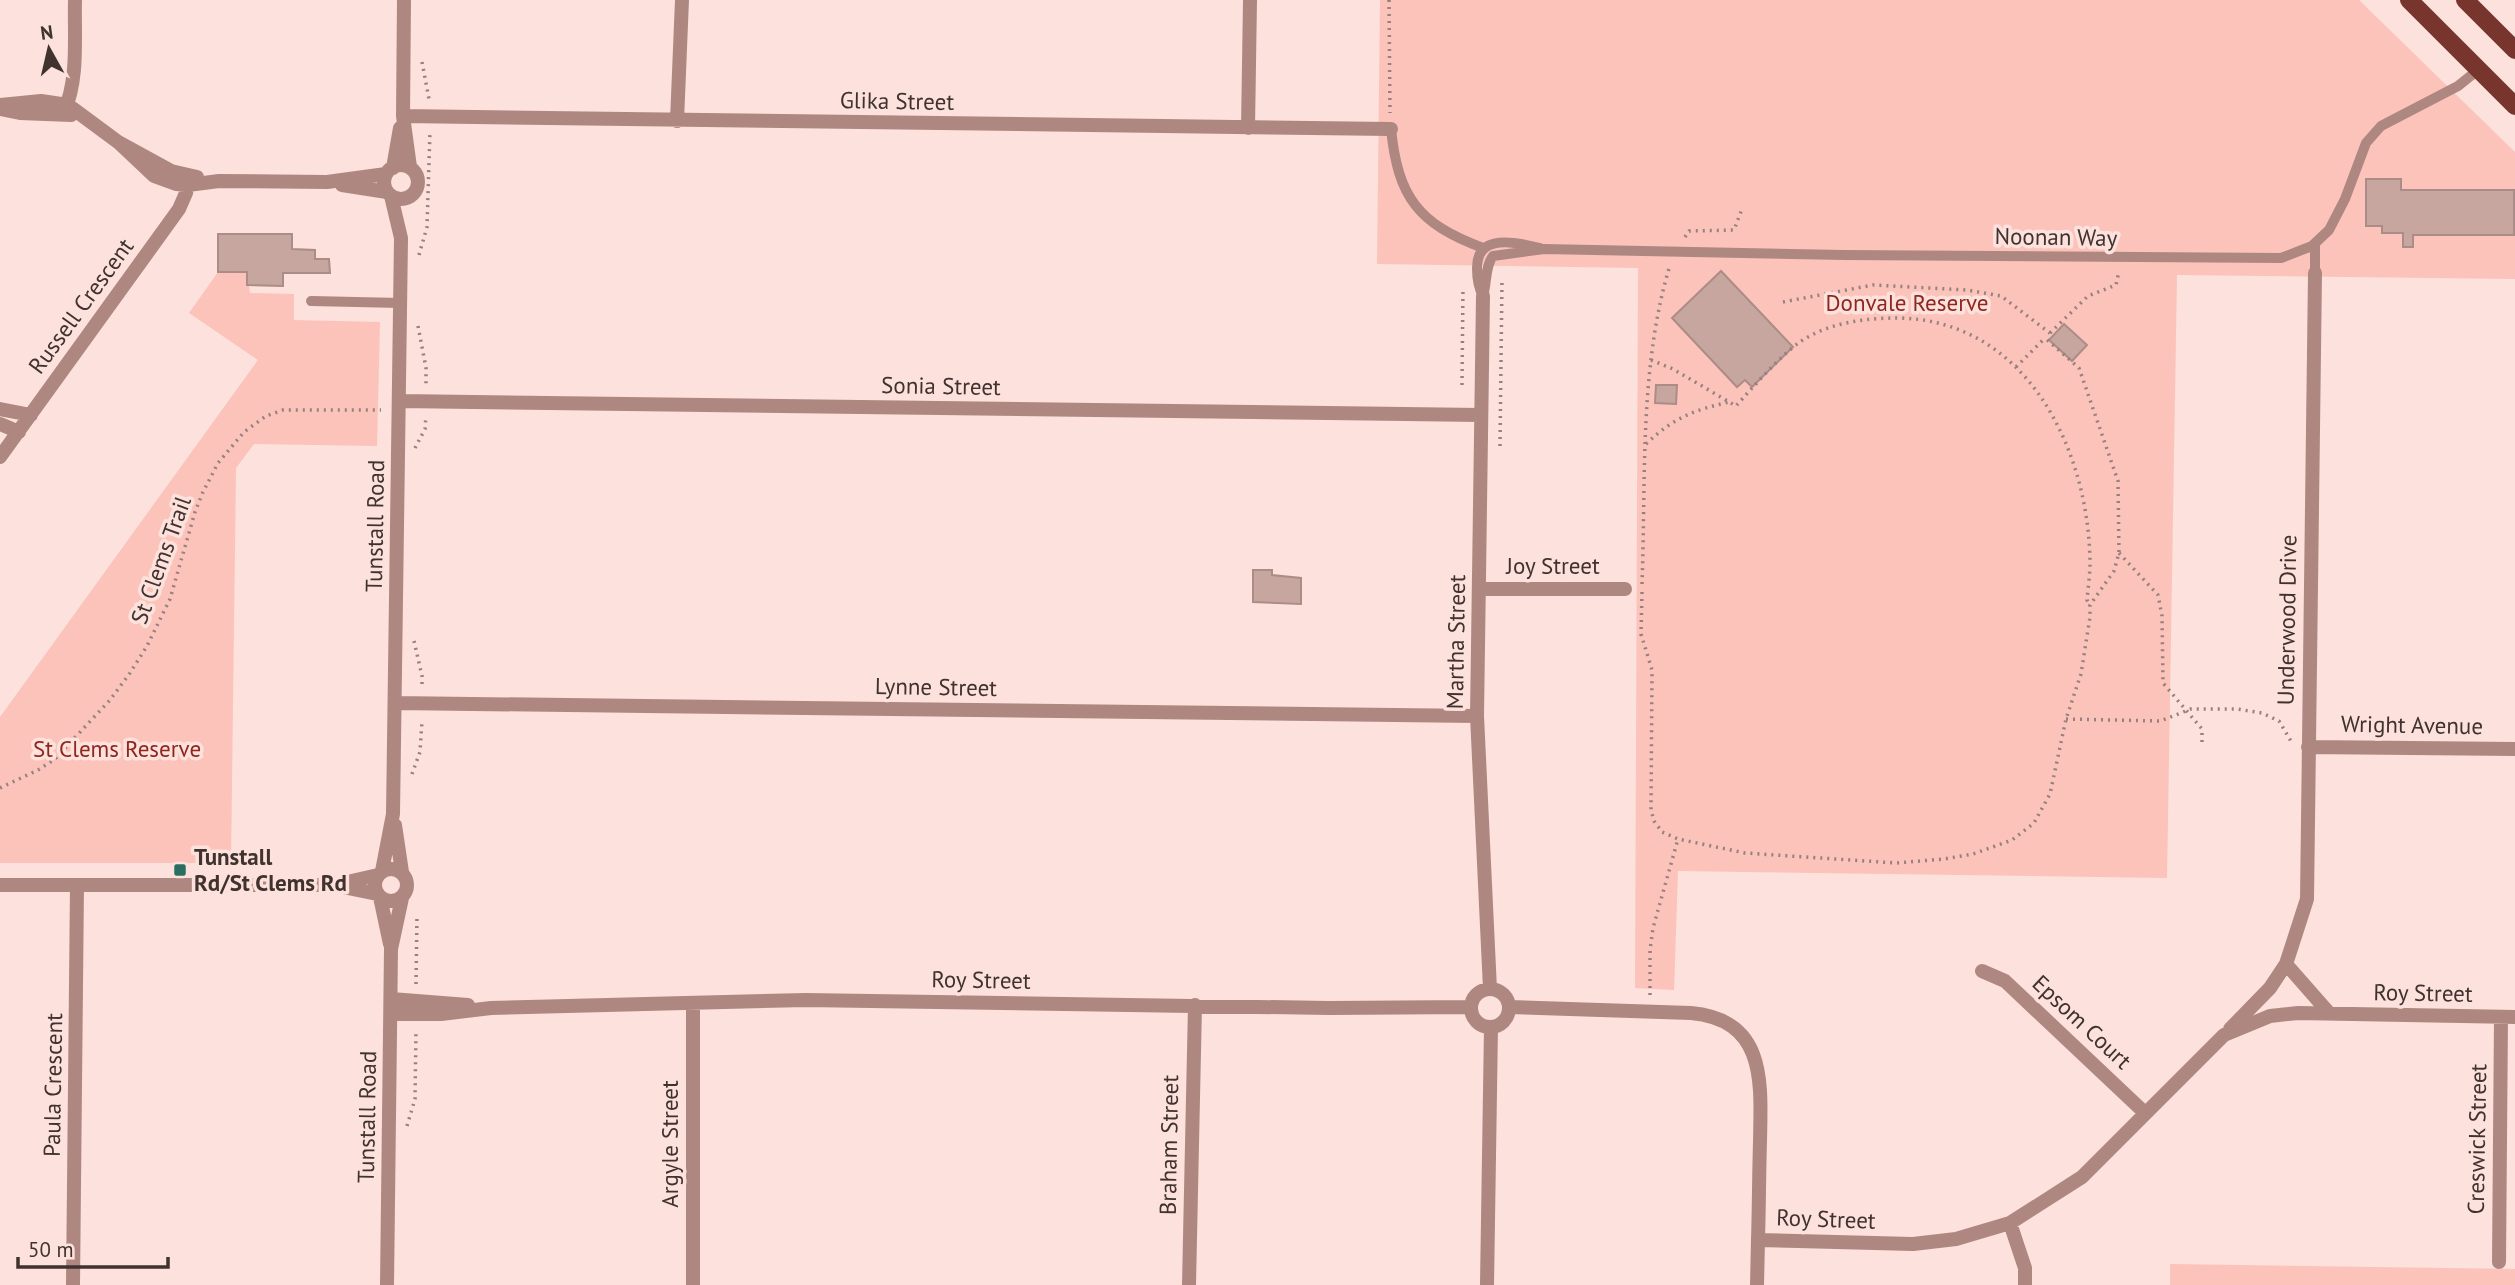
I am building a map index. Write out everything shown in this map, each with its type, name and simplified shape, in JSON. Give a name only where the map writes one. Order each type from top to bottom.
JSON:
[{"type":"main road","points":[[2409,0],[2515,106]]},
{"type":"main road","points":[[2465,0],[2515,50]]},
{"type":"street","points":[[66,109],[73,82],[75,0]]},
{"type":"street","points":[[404,0],[403,116],[410,167]]},
{"type":"street","points":[[677,121],[682,0]]},
{"type":"street","points":[[1248,128],[1250,0]]},
{"type":"street","points":[[0,107],[20,113],[66,109],[83,117],[118,142],[154,176],[176,184],[188,181],[327,182],[389,194],[401,200],[411,197],[419,182],[410,167],[401,165],[389,171],[327,182]]},
{"type":"street","points":[[389,194],[384,182],[403,116]]},
{"type":"street","name":"Glika Street","points":[[403,116],[1391,129]]},
{"type":"street","name":"Russell Crescent","points":[[0,457],[179,209],[188,181]]},
{"type":"street","name":"Tunstall Road","points":[[389,194],[401,238]]},
{"type":"street","name":"Tunstall Road","points":[[402,872],[393,814],[401,238],[411,197]]},
{"type":"street","name":"Underwood Drive","points":[[2286,964],[2307,899],[2301,747],[2315,273]]},
{"type":"street","name":"Martha Street","points":[[1483,296],[1477,716],[1490,989]]},
{"type":"street","name":"Sonia Street","points":[[400,401],[1481,415]]},
{"type":"street","points":[[0,409],[31,415]]},
{"type":"street","points":[[0,424],[19,432]]},
{"type":"street","name":"Joy Street","points":[[1480,589],[1625,589]]},
{"type":"street","name":"Lynne Street","points":[[395,703],[1477,716]]},
{"type":"street","name":"Wright Avenue","points":[[2301,747],[2515,749]]},
{"type":"street","name":"Tunstall Road","points":[[380,873],[393,814]]},
{"type":"street","points":[[0,885],[334,885],[391,901],[402,898],[408,888],[408,882],[402,872],[393,868],[334,885]]},
{"type":"street","points":[[379,896],[375,888],[380,873]]},
{"type":"street","name":"Paula Crescent","points":[[73,1285],[77,885]]},
{"type":"street","name":"Tunstall Road","points":[[379,896],[391,949]]},
{"type":"street","name":"Tunstall Road","points":[[387,1285],[391,949],[402,898]]},
{"type":"street","points":[[2286,964],[2330,1014]]},
{"type":"street","name":"Roy Street","points":[[1509,1007],[1712,1015],[1730,1025],[1746,1039],[1760,1074],[1758,1240],[1913,1244],[1956,1239],[2010,1223],[2082,1177],[2270,988],[2286,964]]},
{"type":"street","name":"Epsom Court","points":[[1982,971],[2005,981],[2145,1113]]},
{"type":"street","points":[[1490,989],[1503,994],[1509,1007],[1504,1021],[1491,1027],[1476,1021],[1471,1007],[1477,994],[1490,989]]},
{"type":"street","name":"Roy Street","points":[[391,1007],[416,1007],[441,1014],[491,1008],[806,1000],[1471,1007]]},
{"type":"street","name":"Argyle Street","points":[[693,1004],[693,1285]]},
{"type":"street","name":"Braham Street","points":[[1189,1285],[1195,1005]]},
{"type":"street","name":"Roy Street","points":[[2224,1035],[2270,1016],[2298,1013],[2508,1017]]},
{"type":"street","name":"Creswick Street","points":[[2499,1262],[2508,1017]]},
{"type":"street","points":[[1487,1285],[1491,1027]]},
{"type":"street","points":[[2010,1223],[2025,1268],[2025,1285]]},
{"type":"street","points":[[1757,1285],[1758,1240]]},
{"type":"lane","name":"Noonan Way","points":[[1489,261],[1498,254],[1544,249],[2271,259],[2290,255],[2325,235],[2334,222],[2366,143],[2381,126],[2458,86],[2478,70]]},
{"type":"lane","points":[[1391,129],[1396,169],[1419,210],[1441,229],[1483,248]]},
{"type":"lane","name":"Noonan Way","points":[[1483,248],[1505,243],[1544,249]]},
{"type":"lane","points":[[2315,243],[2315,273]]},
{"type":"lane","name":"Martha Street","points":[[1483,248],[1477,260],[1478,282],[1483,296]]},
{"type":"lane","name":"Martha Street","points":[[1483,296],[1489,261]]},
{"type":"lane","points":[[311,301],[401,303]]},
{"type":"path","points":[[1389,0],[1391,129]]},
{"type":"path","points":[[418,262],[427,228],[430,117],[421,60]]},
{"type":"path","points":[[1675,251],[1689,231],[1734,230],[1742,209]]},
{"type":"path","points":[[1651,360],[1673,369],[1736,406],[1799,342],[1825,329],[1852,322],[1914,318],[1938,322],[1963,331],[2025,375],[2067,445],[2076,470],[2087,523],[2090,564],[2087,600],[2090,617],[2081,674],[2066,719],[2050,794],[2034,823],[2012,839],[1973,854],[1896,863],[1745,853],[1678,839],[1662,831],[1654,821],[1651,810],[1652,670],[1641,634],[1651,360],[1660,299],[1671,264],[1658,264]]},
{"type":"path","points":[[2016,367],[2088,296],[2116,285],[2119,281],[2119,269]]},
{"type":"path","points":[[1500,446],[1502,279]]},
{"type":"path","points":[[1783,302],[1873,285],[1967,290],[2001,296],[2050,333]]},
{"type":"path","points":[[415,448],[425,429],[426,402],[426,368],[417,314]]},
{"type":"path","points":[[2045,338],[2079,368],[2118,481],[2119,553],[2114,571],[2090,605]]},
{"type":"path","points":[[1646,444],[1679,418],[1699,409],[1729,402]]},
{"type":"path","name":"St Clems Trail","points":[[0,788],[55,759],[93,719],[130,673],[147,646],[170,599],[203,492],[218,463],[244,432],[266,416],[284,410],[381,410]]},
{"type":"path","points":[[2119,553],[2158,595],[2162,616],[2163,683],[2202,729],[2202,747]]},
{"type":"path","points":[[411,780],[422,742],[422,676],[413,636]]},
{"type":"path","points":[[2066,719],[2160,721],[2191,709],[2237,709],[2262,713],[2280,721],[2301,747]]},
{"type":"path","points":[[1651,1012],[1650,950],[1653,928],[1678,839]]},
{"type":"path","points":[[404,1135],[415,1099],[417,912]]},
{"type":"green space","name":"Donvale Reserve","points":[[1380,0],[2359,0],[2515,152],[2515,279],[2177,275],[2167,878],[1678,871],[1674,990],[1635,988],[1638,268],[1377,264]]},
{"type":"green space","name":"St Clems Reserve","points":[[218,272],[247,272],[250,293],[294,294],[294,320],[380,322],[377,446],[254,444],[236,468],[231,863],[0,863],[0,717],[258,360],[189,313]]},
{"type":"green space","points":[[2170,1264],[2515,1269],[2515,1285],[2170,1285]]},
{"type":"building","points":[[2366,179],[2401,179],[2401,190],[2514,190],[2514,235],[2413,235],[2413,247],[2403,247],[2403,233],[2382,233],[2382,226],[2366,226]]},
{"type":"building","points":[[218,234],[292,234],[292,249],[315,250],[315,259],[329,259],[330,273],[283,273],[283,286],[247,285],[247,272],[218,272]]},
{"type":"building","points":[[1721,271],[1793,347],[1752,387],[1745,380],[1737,387],[1672,318]]},
{"type":"building","points":[[2064,324],[2087,345],[2072,361],[2049,340]]},
{"type":"building","points":[[1656,385],[1677,385],[1676,404],[1655,403]]},
{"type":"building","points":[[1253,570],[1272,570],[1272,575],[1301,578],[1301,604],[1253,602]]},
{"type":"place","name":"Tunstall Rd/St Clems Rd","points":[[180,870]]}]
